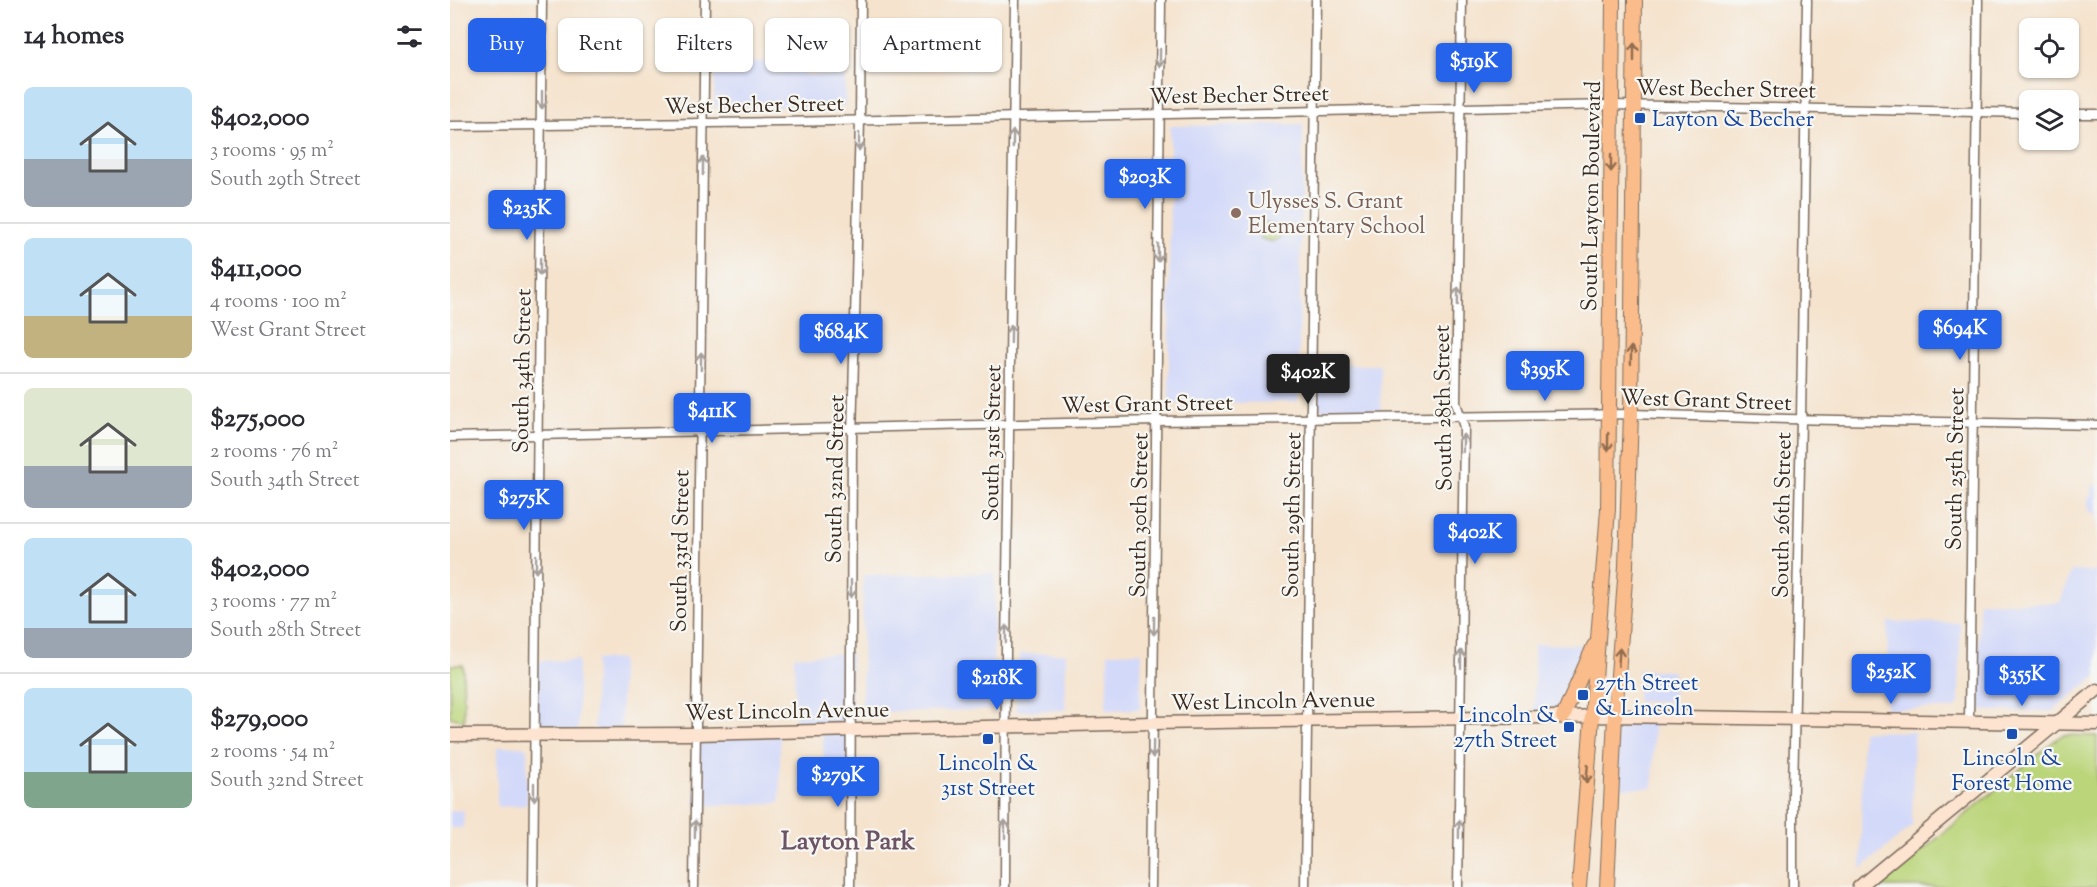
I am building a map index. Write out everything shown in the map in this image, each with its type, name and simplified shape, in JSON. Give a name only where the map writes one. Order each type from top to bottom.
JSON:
[{"type":"main road","name":"South Layton Boulevard","points":[[1579,887],[1608,509],[1613,0]]},
{"type":"main road","name":"South Layton Boulevard","points":[[1607,887],[1615,716],[1626,566],[1635,0]]},
{"type":"main road","points":[[1563,717],[1599,636]]},
{"type":"main road","points":[[1859,887],[2097,690]]},
{"type":"main road","name":"West Lincoln Avenue","points":[[450,735],[696,734],[1153,723],[1592,716],[2097,724]]},
{"type":"main road","points":[[450,725],[475,734]]},
{"type":"street","name":"South 34th Street","points":[[533,887],[543,0]]},
{"type":"street","name":"South 33rd Street","points":[[694,887],[705,0]]},
{"type":"street","name":"South 32nd Street","points":[[850,887],[852,428],[861,0]]},
{"type":"street","name":"South 31st Street","points":[[1005,887],[1015,0]]},
{"type":"street","name":"South 30th Street","points":[[1151,887],[1161,0]]},
{"type":"street","name":"South 29th Street","points":[[1305,887],[1316,0]]},
{"type":"street","name":"South 28th Street","points":[[1458,887],[1464,427],[1456,403],[1462,0]]},
{"type":"street","name":"South 26th Street","points":[[1793,887],[1807,0]]},
{"type":"street","name":"South 25th Street","points":[[1969,722],[1978,0]]},
{"type":"street","name":"West Becher Street","points":[[450,126],[1611,105],[2019,113]]},
{"type":"street","points":[[2079,114],[2097,114]]},
{"type":"street","name":"West Grant Street","points":[[450,438],[1010,424],[1608,414],[2097,425]]},
{"type":"shaded area","points":[[753,62],[765,62],[765,72],[845,75],[845,106],[714,107],[715,72],[753,72]]},
{"type":"shaded area","name":"Ulysses S. Grant Elementary School","points":[[1303,124],[1298,402],[1169,404],[1170,126]]},
{"type":"shaded area","points":[[1319,365],[1380,365],[1381,410],[1323,411],[1318,405]]},
{"type":"shaded area","points":[[2091,485],[2097,485],[2097,532],[2096,513],[2088,512]]},
{"type":"shaded area","points":[[2071,571],[2097,571],[2097,676],[2052,711],[1984,711],[1978,703],[1979,602],[2060,603]]},
{"type":"shaded area","points":[[995,573],[992,710],[862,712],[863,575]]},
{"type":"shaded area","points":[[1888,622],[1960,623],[1959,703],[1955,709],[1886,709]]},
{"type":"shaded area","points":[[1534,644],[1595,645],[1563,717],[1534,717]]},
{"type":"shaded area","points":[[1142,652],[1140,709],[1106,710],[1108,653]]},
{"type":"shaded area","points":[[851,653],[851,801],[824,802],[823,731],[796,731],[794,656]]},
{"type":"shaded area","points":[[1066,653],[1065,710],[1016,711],[1019,654]]},
{"type":"shaded area","points":[[621,659],[621,734],[594,734],[595,660]]},
{"type":"shaded area","points":[[578,660],[578,734],[535,734],[536,661]]},
{"type":"shaded area","points":[[1638,670],[1673,671],[1673,701],[1637,701]]},
{"type":"shaded area","points":[[1615,716],[1654,717],[1653,788],[1612,788]]},
{"type":"shaded area","points":[[1862,731],[1914,732],[1912,826],[1861,869]]},
{"type":"shaded area","points":[[780,732],[780,803],[695,806],[696,734]]},
{"type":"shaded area","points":[[522,746],[527,749],[527,805],[497,807],[497,747]]},
{"type":"shaded area","points":[[464,810],[463,828],[450,828],[450,811]]},
{"type":"green space","points":[[1264,223],[1275,226],[1275,230],[1280,232],[1279,239],[1269,241],[1260,238],[1259,229]]},
{"type":"green space","points":[[450,665],[463,665],[464,721],[450,717]]},
{"type":"green space","points":[[2065,735],[2097,736],[2097,887],[1879,887],[2059,737]]},
{"type":"place","name":"Layton & Becher","points":[[1640,118]]},
{"type":"place","name":"Ulysses S. Grant Elementary School","points":[[1236,213]]},
{"type":"place","name":"27th Street & Lincoln","points":[[1583,695]]},
{"type":"place","name":"Lincoln & 27th Street","points":[[1569,727]]},
{"type":"place","name":"Lincoln & Forest Home","points":[[2012,734]]},
{"type":"place","name":"Lincoln & 31st Street","points":[[988,739]]},
{"type":"district","name":"Layton Park","points":[[848,840]]}]
